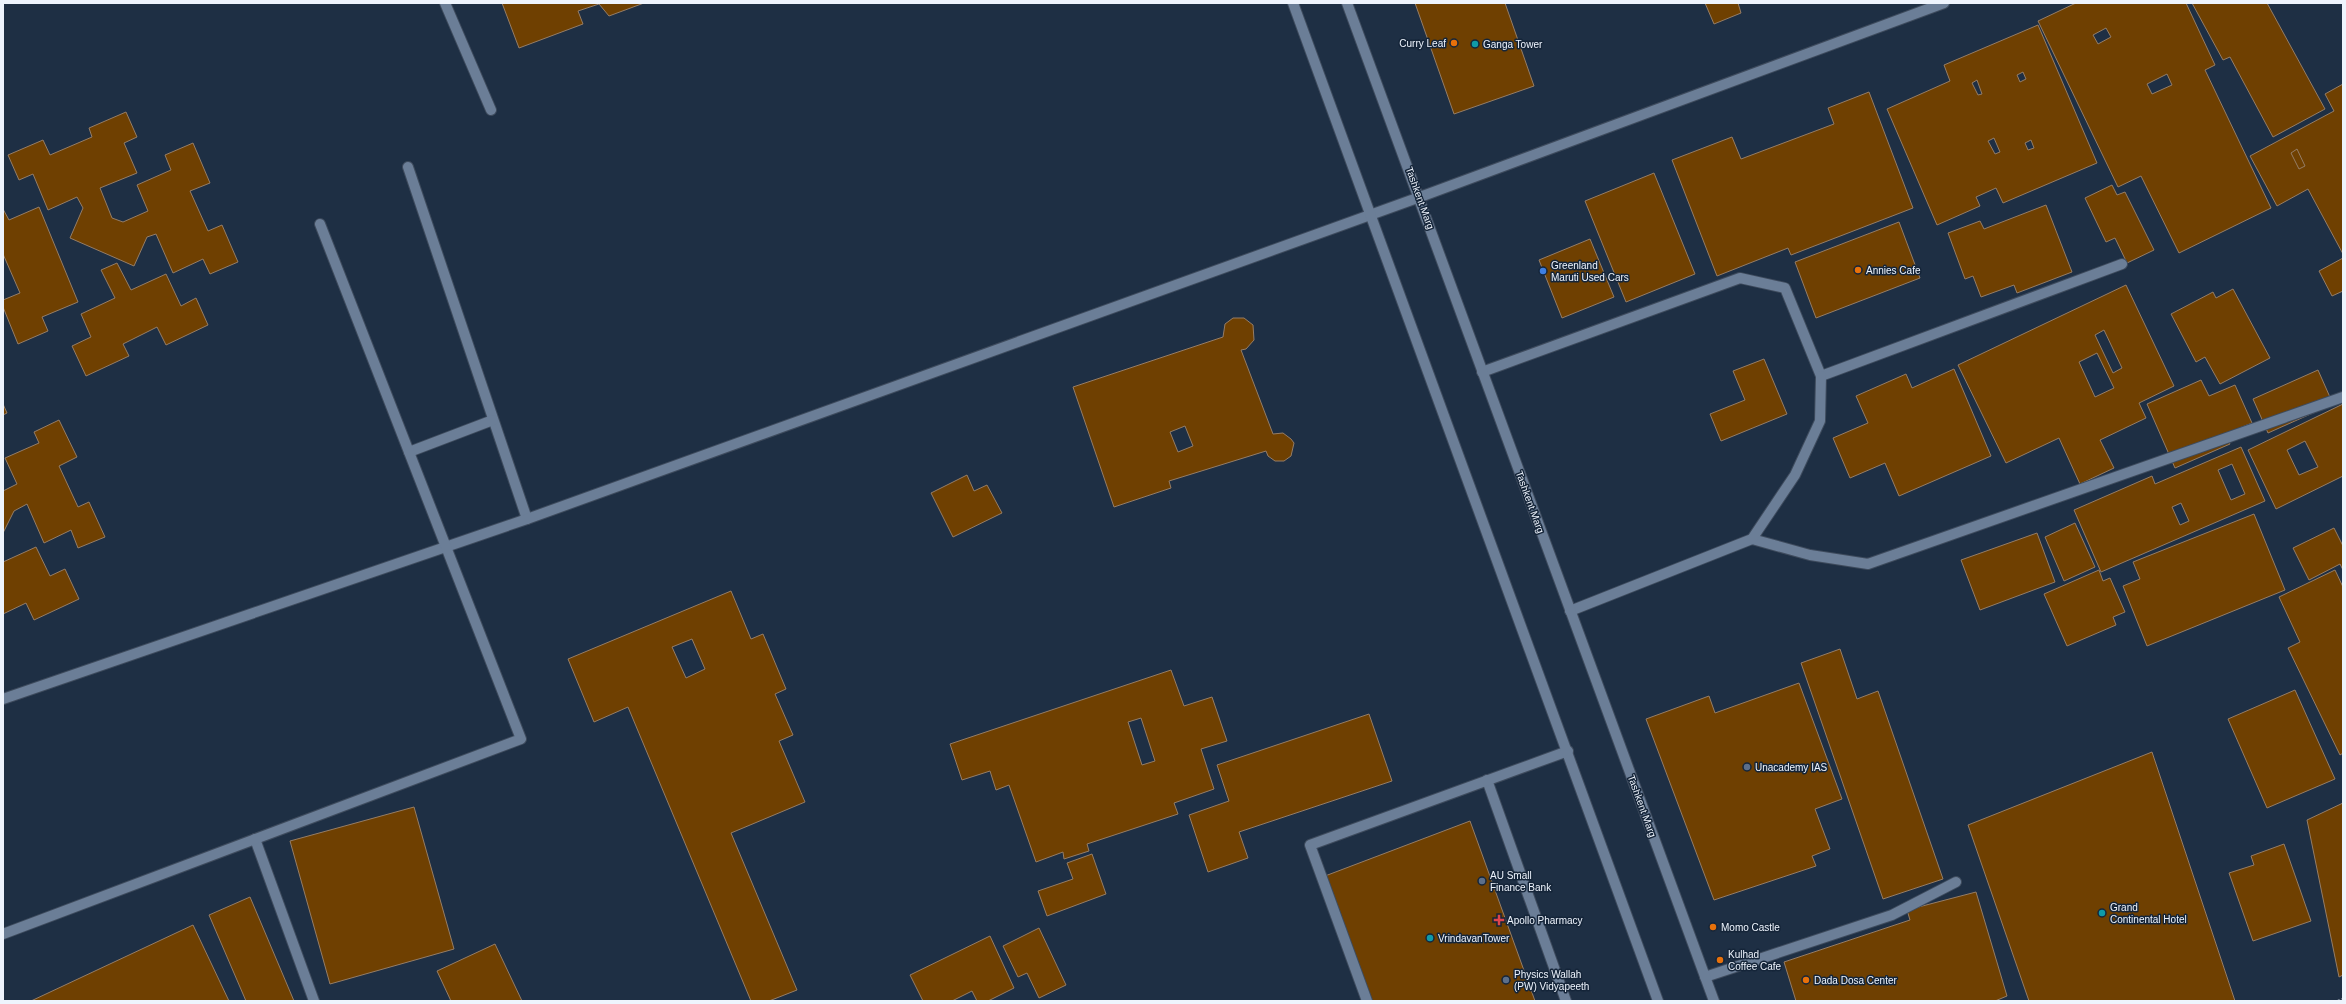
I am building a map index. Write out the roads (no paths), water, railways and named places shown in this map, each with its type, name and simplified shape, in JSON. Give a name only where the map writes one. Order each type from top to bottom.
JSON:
[{"type":"street","points":[[445,3],[491,110]]},
{"type":"street","points":[[1293,3],[1568,751],[1658,1001]]},
{"type":"street","name":"Tashkent Marg","points":[[1347,3],[1420,197],[1482,372],[1714,1001]]},
{"type":"street","points":[[3,699],[527,518],[1371,215],[1944,3]]},
{"type":"street","points":[[408,167],[527,518]]},
{"type":"street","points":[[3,934],[521,739],[320,224]]},
{"type":"street","points":[[1821,376],[2122,264]]},
{"type":"street","points":[[1482,372],[1740,278],[1785,288],[1821,376],[1820,421],[1795,475],[1752,539],[1570,611]]},
{"type":"street","points":[[1752,539],[1810,555],[1868,564],[2343,397]]},
{"type":"street","points":[[409,452],[494,420]]},
{"type":"street","points":[[1366,1001],[1310,845],[1568,751]]},
{"type":"street","points":[[1487,780],[1566,1001]]},
{"type":"street","points":[[255,839],[314,1001]]},
{"type":"street","points":[[1705,977],[1892,915],[1956,882]]},
{"type":"place","name":"Curry Leaf","points":[[1454,43]]},
{"type":"place","name":"Ganga Tower","points":[[1475,44]]},
{"type":"place","name":"Annies Cafe","points":[[1858,270]]},
{"type":"place","name":"Greenland Maruti Used Cars","points":[[1543,271]]},
{"type":"place","name":"Unacademy IAS","points":[[1747,767]]},
{"type":"place","name":"AU Small Finance Bank","points":[[1482,881]]},
{"type":"place","name":"Grand Continental Hotel","points":[[2102,913]]},
{"type":"place","name":"Apollo Pharmacy","points":[[1499,920]]},
{"type":"place","name":"Momo Castle","points":[[1713,927]]},
{"type":"place","name":"VrindavanTower","points":[[1430,938]]},
{"type":"place","name":"Kulhad Coffee Cafe","points":[[1720,960]]},
{"type":"place","name":"Physics Wallah (PW) Vidyapeeth","points":[[1506,980]]},
{"type":"place","name":"Dada Dosa Center","points":[[1806,980]]}]
